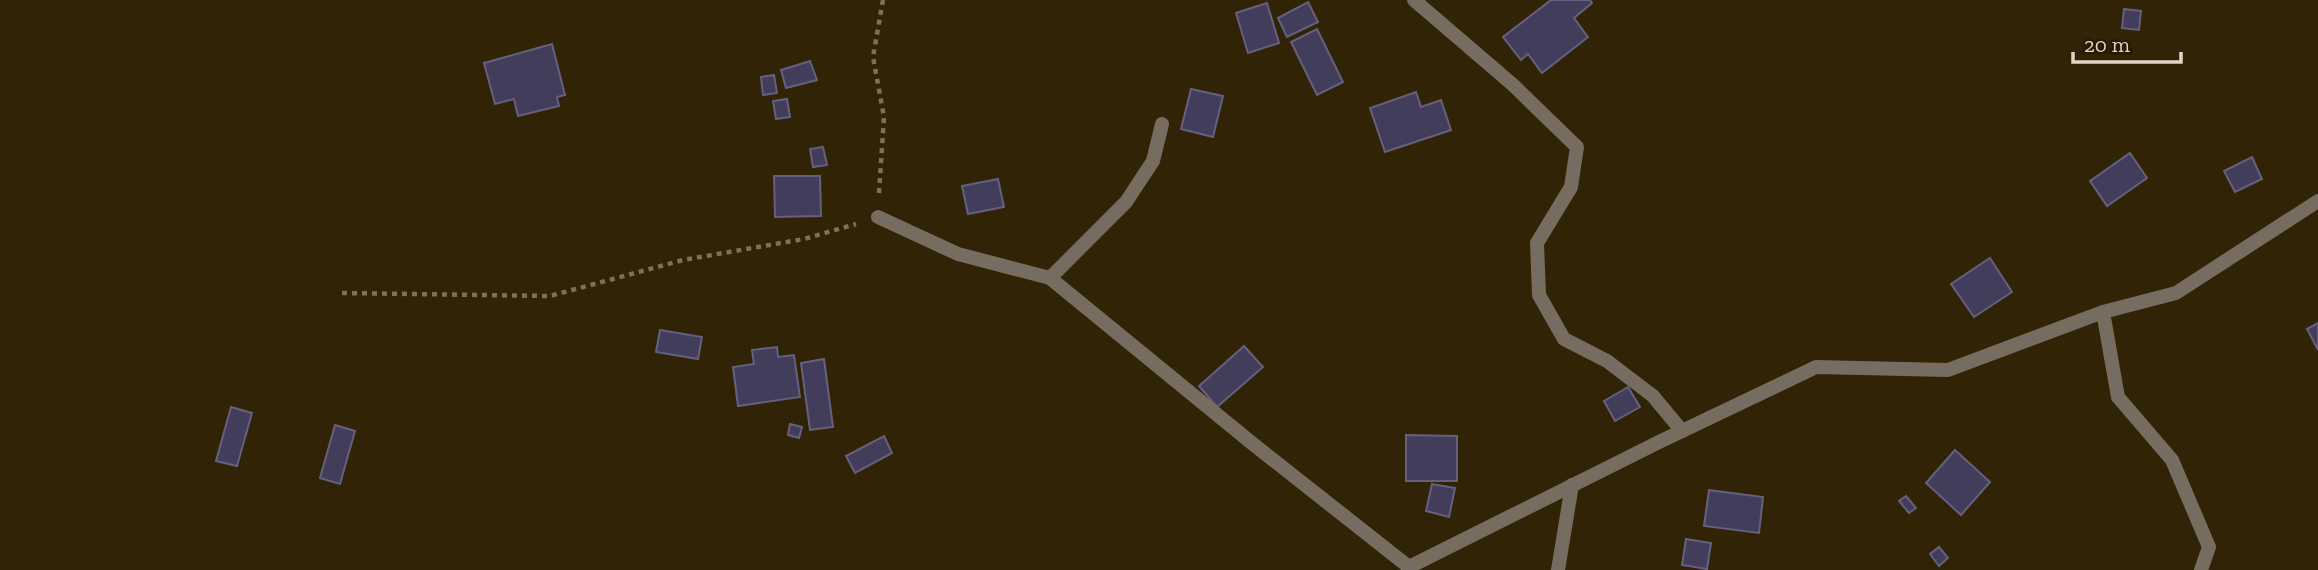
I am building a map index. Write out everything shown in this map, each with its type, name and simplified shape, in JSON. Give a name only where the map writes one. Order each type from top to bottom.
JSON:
[{"type":"street","points":[[1415,0],[1512,83],[1577,147],[1571,187],[1536,243],[1539,295],[1564,339],[1607,360],[1653,396],[1682,431]]},
{"type":"street","points":[[1050,278],[1126,202],[1153,161],[1162,124]]},
{"type":"street","points":[[878,217],[958,254],[1050,278],[1409,568],[1572,485],[1816,367],[1948,370],[2103,313],[2176,293],[2318,201]]},
{"type":"street","points":[[2103,313],[2118,397],[2172,460],[2209,548],[2201,570]]},
{"type":"street","points":[[1558,570],[1572,485]]},
{"type":"path","points":[[342,293],[550,296],[683,260],[804,239],[878,217],[884,117],[873,57],[883,0]]},
{"type":"building","points":[[1551,0],[1590,0],[1592,3],[1574,18],[1588,37],[1542,73],[1528,54],[1521,60],[1503,37]]},
{"type":"building","points":[[1308,2],[1318,22],[1287,37],[1278,18]]},
{"type":"building","points":[[1267,3],[1279,43],[1248,53],[1236,13]]},
{"type":"building","points":[[2124,9],[2141,11],[2139,30],[2122,28]]},
{"type":"building","points":[[1317,29],[1343,82],[1317,95],[1291,42]]},
{"type":"building","points":[[552,44],[565,95],[557,97],[559,106],[518,116],[514,99],[495,104],[484,63]]},
{"type":"building","points":[[810,61],[817,80],[786,88],[781,70]]},
{"type":"building","points":[[774,75],[777,93],[763,95],[761,77]]},
{"type":"building","points":[[1191,89],[1223,96],[1213,137],[1181,129]]},
{"type":"building","points":[[1416,92],[1421,107],[1441,100],[1451,130],[1385,152],[1370,108]]},
{"type":"building","points":[[787,99],[790,117],[776,119],[773,101]]},
{"type":"building","points":[[823,147],[827,165],[813,167],[810,149]]},
{"type":"building","points":[[2130,153],[2147,178],[2107,206],[2090,181]]},
{"type":"building","points":[[2252,157],[2262,179],[2235,192],[2224,171]]},
{"type":"building","points":[[774,176],[820,176],[821,216],[775,217]]},
{"type":"building","points":[[998,179],[1004,207],[968,214],[962,186]]},
{"type":"building","points":[[1990,258],[2012,292],[1974,317],[1951,284]]},
{"type":"building","points":[[2318,323],[2318,350],[2307,329]]},
{"type":"building","points":[[660,330],[702,337],[698,359],[656,352]]},
{"type":"building","points":[[1244,346],[1263,367],[1217,407],[1199,386]]},
{"type":"building","points":[[777,347],[778,357],[794,355],[800,397],[738,406],[733,367],[754,364],[752,350]]},
{"type":"building","points":[[824,359],[833,427],[810,430],[801,363]]},
{"type":"building","points":[[1628,387],[1640,407],[1615,421],[1604,401]]},
{"type":"building","points":[[231,407],[252,413],[237,466],[216,461]]},
{"type":"building","points":[[790,424],[802,427],[799,438],[788,435]]},
{"type":"building","points":[[335,425],[355,431],[340,484],[320,478]]},
{"type":"building","points":[[1406,435],[1457,436],[1457,481],[1406,481]]},
{"type":"building","points":[[884,436],[892,453],[855,473],[846,456]]},
{"type":"building","points":[[1955,450],[1990,482],[1961,515],[1926,483]]},
{"type":"building","points":[[1432,484],[1455,488],[1449,517],[1426,511]]},
{"type":"building","points":[[1709,490],[1763,497],[1759,533],[1704,526]]},
{"type":"building","points":[[1906,496],[1916,508],[1909,513],[1899,501]]},
{"type":"building","points":[[1686,539],[1711,543],[1707,569],[1682,565]]},
{"type":"building","points":[[1939,547],[1948,558],[1939,566],[1930,554]]}]
